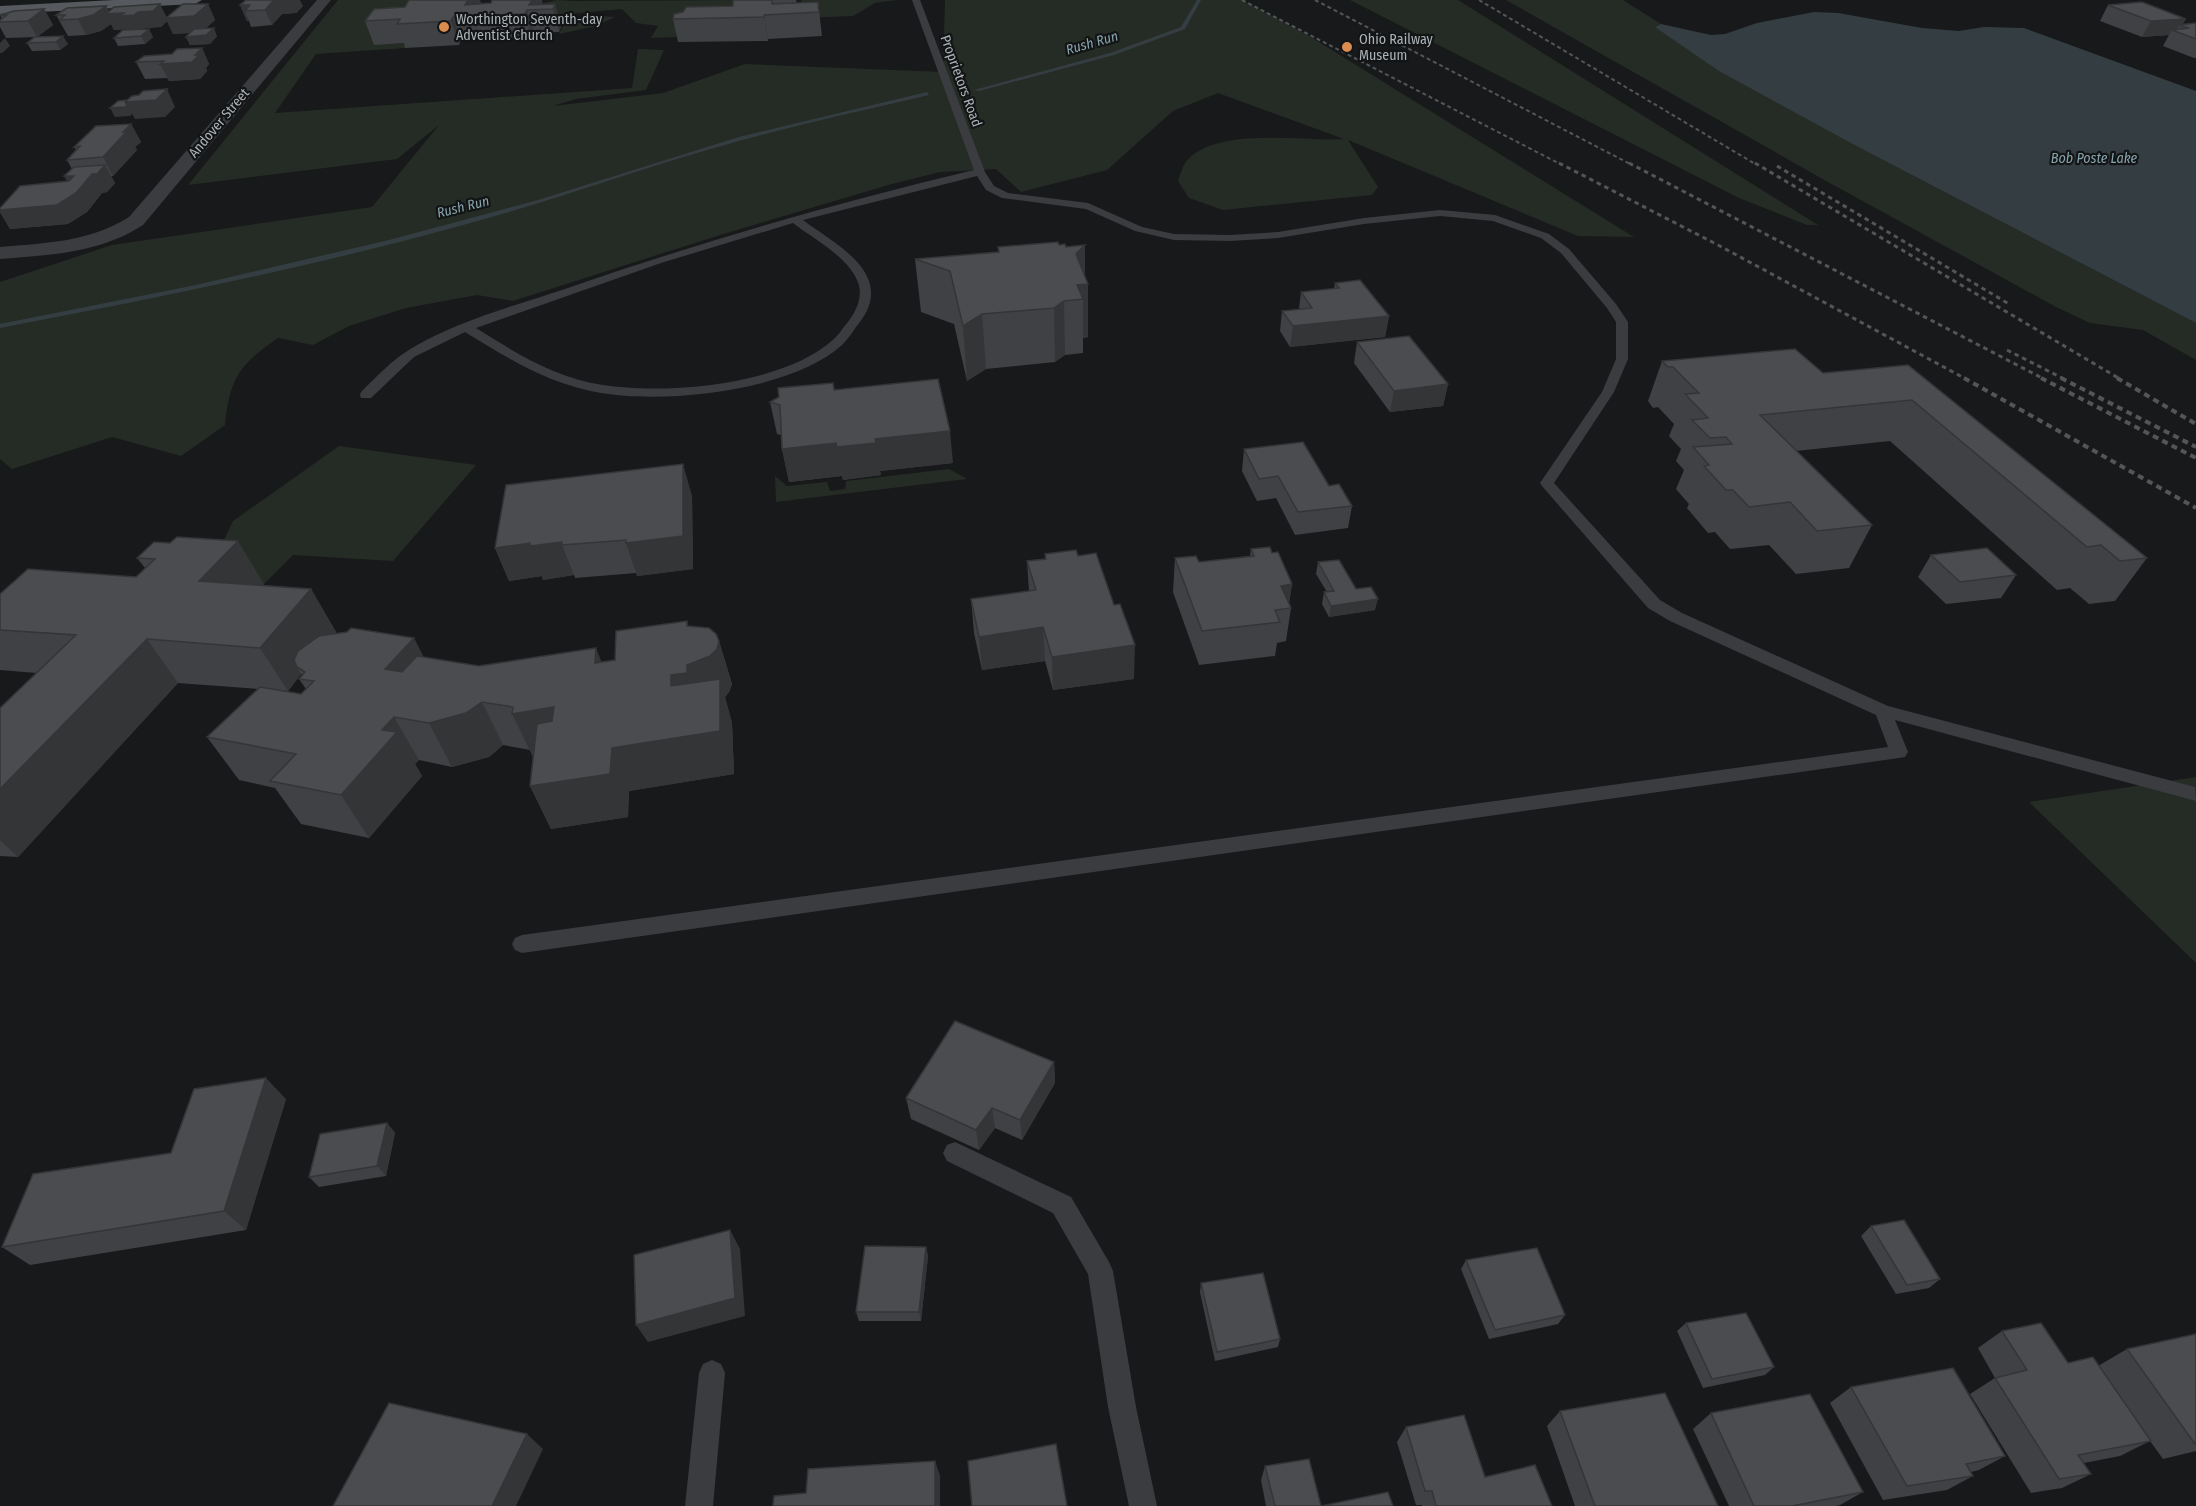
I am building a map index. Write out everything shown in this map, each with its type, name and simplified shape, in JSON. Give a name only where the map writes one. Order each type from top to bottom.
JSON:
[{"type":"main road","points":[[0,9],[195,0]]},
{"type":"street","name":"Andover Street","points":[[0,253],[63,248],[107,236],[136,220],[324,0]]},
{"type":"lane","name":"Proprietors Road","points":[[916,0],[980,172]]},
{"type":"lane","points":[[366,395],[395,364],[419,349],[468,328],[606,278],[794,219],[919,185],[980,172],[990,188],[1006,196],[1088,206],[1139,229],[1174,237],[1230,238],[1278,235],[1364,221],[1440,213],[1495,218],[1545,236],[1565,251],[1612,306],[1622,322],[1622,360],[1608,392],[1547,483],[1654,604],[1676,617],[1883,711],[2195,794]]},
{"type":"lane","points":[[468,328],[530,367],[573,384],[630,393],[702,391],[761,379],[815,358],[853,328],[867,301],[862,278],[838,252],[794,219]]},
{"type":"lane","points":[[522,945],[1899,752],[1883,711]]},
{"type":"lane","points":[[955,1153],[1062,1205],[1100,1271],[1122,1407],[1143,1506]]},
{"type":"lane","points":[[699,1506],[712,1373]]},
{"type":"shaded area","points":[[338,0],[446,0],[374,44],[408,43],[405,48],[316,54],[275,113],[632,88],[638,49],[664,50],[646,90],[576,99],[553,106],[663,93],[745,64],[943,72],[945,0],[1242,0],[1306,34],[1634,237],[1578,236],[1348,140],[1378,187],[1372,195],[1223,210],[1189,198],[1178,181],[1185,163],[1198,151],[1237,139],[1344,139],[1218,93],[1173,111],[1107,170],[1021,192],[996,169],[940,172],[720,235],[513,301],[477,295],[406,308],[349,326],[313,345],[278,338],[254,356],[239,374],[230,395],[225,425],[181,456],[112,437],[12,469],[0,459],[0,282],[112,245],[372,207],[439,125],[397,159],[188,185]]},
{"type":"shaded area","points":[[557,0],[751,0],[679,37],[651,38],[658,26],[636,23],[622,9],[567,14],[545,23],[555,10],[543,3]]},
{"type":"shaded area","points":[[801,0],[897,0],[875,3],[853,16],[806,18]]},
{"type":"shaded area","points":[[1350,0],[1458,0],[1818,225],[1807,225],[1739,198]]},
{"type":"shaded area","points":[[1506,0],[1623,0],[1661,24],[1656,26],[1862,149],[2196,323],[2196,360],[2143,330],[2090,323],[2056,307],[1828,182]]},
{"type":"shaded area","points":[[603,16],[615,17],[596,26],[559,34],[565,22]]},
{"type":"shaded area","points":[[339,446],[476,465],[393,561],[293,555],[264,584],[205,580],[233,521]]},
{"type":"shaded area","points":[[949,469],[967,479],[776,502],[775,476],[787,486],[827,482],[830,491],[845,489],[846,481]]},
{"type":"shaded area","points":[[2196,777],[2196,963],[2029,802]]},
{"type":"water","name":"Bob Poste Lake","points":[[1814,12],[1838,13],[1922,28],[1959,31],[1984,27],[2024,28],[2196,91],[2196,323],[1862,149],[1719,71],[1655,27],[1661,24],[1711,35],[1725,34],[1757,23]]},
{"type":"building","points":[[246,0],[274,0],[265,10],[245,11],[250,5],[240,5]]},
{"type":"building","points":[[409,0],[468,0],[465,5],[491,3],[492,0],[532,0],[529,5],[555,4],[553,9],[527,10],[525,14],[453,17],[451,21],[397,24],[400,19],[365,21],[374,9],[405,7]]},
{"type":"building","points":[[733,0],[772,0],[772,4],[818,2],[819,12],[764,15],[764,17],[673,19],[674,14],[683,12],[686,7],[733,6]]},
{"type":"building","points":[[2142,2],[2186,19],[2151,21],[2108,5]]},
{"type":"building","points":[[160,4],[153,11],[138,12],[134,15],[106,14],[114,7]]},
{"type":"building","points":[[183,4],[208,4],[194,16],[166,18]]},
{"type":"building","points":[[106,6],[93,15],[78,19],[60,20],[65,15],[56,15],[67,8]]},
{"type":"building","points":[[44,9],[28,21],[0,22],[7,15],[0,15],[14,11]]},
{"type":"building","points":[[2196,23],[2196,39],[2172,30],[2189,28],[2179,25]]},
{"type":"building","points":[[214,28],[206,35],[186,37],[194,29]]},
{"type":"building","points":[[149,29],[141,36],[114,38],[123,30]]},
{"type":"building","points":[[63,36],[56,42],[27,43],[35,37]]},
{"type":"building","points":[[202,48],[192,62],[160,64],[164,61],[136,62],[144,56],[172,54],[177,49]]},
{"type":"building","points":[[167,89],[156,100],[125,102],[143,91]]},
{"type":"building","points":[[127,100],[125,107],[110,108],[118,101]]},
{"type":"building","points":[[131,124],[103,157],[67,160],[80,146],[74,147],[96,126]]},
{"type":"building","points":[[105,165],[97,174],[92,174],[76,193],[57,205],[0,210],[20,186],[69,181],[74,176],[64,176],[74,167]]},
{"type":"building","points":[[1058,242],[1059,245],[1065,244],[1066,247],[1085,245],[1076,254],[1088,284],[1077,285],[1083,299],[1064,301],[1054,308],[982,314],[963,326],[950,271],[915,259],[999,252],[998,247]]},
{"type":"building","points":[[1360,280],[1389,316],[1293,326],[1282,311],[1312,308],[1301,292],[1339,288],[1335,283]]},
{"type":"building","points":[[1409,336],[1448,384],[1394,391],[1357,342]]},
{"type":"building","points":[[1795,349],[1823,373],[1908,365],[2147,558],[2120,561],[2101,545],[2087,547],[1912,400],[1760,415],[1872,525],[1817,531],[1790,502],[1749,507],[1733,490],[1726,490],[1704,466],[1709,465],[1693,447],[1732,444],[1726,437],[1710,438],[1692,420],[1708,418],[1685,394],[1699,393],[1673,367],[1668,367],[1662,361]]},
{"type":"building","points":[[938,379],[950,431],[875,439],[876,443],[837,447],[836,443],[782,449],[780,405],[770,402],[779,397],[778,388],[833,383],[834,390]]},
{"type":"building","points":[[1303,442],[1329,486],[1339,484],[1352,506],[1298,512],[1278,476],[1259,479],[1244,449]]},
{"type":"building","points":[[683,464],[683,536],[626,543],[626,540],[562,545],[562,542],[530,546],[530,543],[495,548],[506,485]]},
{"type":"building","points":[[177,537],[238,541],[199,581],[311,589],[260,648],[147,639],[0,789],[0,708],[76,635],[0,630],[0,594],[28,569],[136,577],[155,559],[137,558],[154,542],[170,543]]},
{"type":"building","points":[[1270,547],[1272,553],[1278,552],[1292,584],[1281,586],[1291,608],[1275,610],[1280,622],[1202,631],[1175,558],[1196,556],[1199,562],[1254,556],[1251,549]]},
{"type":"building","points":[[1987,548],[2016,575],[1960,582],[1931,555]]},
{"type":"building","points":[[1076,550],[1078,556],[1096,553],[1114,605],[1120,604],[1135,645],[1052,657],[1043,627],[979,637],[971,599],[1036,590],[1027,561],[1046,559],[1045,554]]},
{"type":"building","points":[[1339,560],[1356,589],[1371,587],[1378,599],[1331,606],[1324,592],[1334,591],[1318,562]]},
{"type":"building","points":[[687,621],[687,626],[709,628],[716,634],[719,641],[717,649],[710,656],[687,665],[687,673],[671,675],[671,686],[720,679],[720,731],[612,748],[610,774],[530,786],[537,724],[552,721],[554,707],[512,714],[513,707],[482,702],[466,713],[429,723],[394,717],[382,730],[397,732],[341,795],[270,781],[296,754],[207,737],[260,687],[301,694],[314,681],[299,679],[305,672],[297,667],[294,660],[298,651],[319,636],[347,632],[351,628],[414,638],[385,669],[402,672],[417,656],[479,666],[596,648],[595,663],[615,660],[616,631]]},
{"type":"building","points":[[955,1021],[1054,1062],[1020,1120],[992,1108],[976,1130],[906,1098]]},
{"type":"building","points":[[266,1078],[224,1211],[2,1247],[33,1174],[171,1153],[194,1089]]},
{"type":"building","points":[[387,1123],[377,1166],[309,1177],[320,1134]]},
{"type":"building","points":[[1904,1220],[1940,1279],[1907,1285],[1871,1226]]},
{"type":"building","points":[[730,1230],[735,1298],[636,1325],[634,1255]]},
{"type":"building","points":[[865,1246],[926,1247],[919,1312],[856,1312]]},
{"type":"building","points":[[1537,1248],[1565,1315],[1495,1330],[1466,1260]]},
{"type":"building","points":[[1263,1273],[1280,1339],[1217,1352],[1201,1283]]},
{"type":"building","points":[[1746,1313],[1774,1367],[1712,1379],[1686,1323]]},
{"type":"building","points":[[2041,1323],[2068,1363],[2093,1357],[2151,1441],[2078,1455],[2091,1474],[2059,1479],[1995,1378],[2027,1370],[2002,1331]]},
{"type":"building","points":[[2196,1334],[2196,1444],[2195,1444],[2127,1349]]},
{"type":"building","points":[[1953,1368],[2005,1456],[1966,1464],[1973,1476],[1907,1486],[1851,1387]]},
{"type":"building","points":[[1665,1393],[1718,1506],[1595,1506],[1560,1411]]},
{"type":"building","points":[[1810,1394],[1863,1492],[1792,1506],[1754,1506],[1711,1413]]},
{"type":"building","points":[[389,1403],[527,1434],[492,1506],[333,1506]]},
{"type":"building","points":[[1464,1415],[1485,1477],[1535,1465],[1552,1506],[1436,1506],[1432,1491],[1425,1491],[1406,1427]]},
{"type":"building","points":[[1056,1444],[1067,1506],[972,1506],[968,1461]]},
{"type":"building","points":[[1309,1459],[1321,1506],[1275,1506],[1265,1466]]},
{"type":"building","points":[[935,1461],[935,1506],[773,1506],[774,1496],[806,1493],[808,1469]]},
{"type":"building","points":[[1388,1492],[1393,1506],[1321,1506]]},
{"type":"waterway","name":"Rush Run","points":[[977,90],[1112,54],[1183,28],[1199,0]]},
{"type":"waterway","name":"Rush Run","points":[[0,326],[131,301],[391,242],[540,201],[741,138],[927,94]]},
{"type":"railway","points":[[1242,0],[1562,165]]},
{"type":"railway","points":[[1315,0],[1632,165]]},
{"type":"railway","points":[[1479,0],[1757,165]]},
{"type":"railway","points":[[1559,163],[1718,245],[1966,379]]},
{"type":"railway","points":[[1629,163],[2044,379]]},
{"type":"railway","points":[[1755,163],[2120,379]]},
{"type":"railway","points":[[1777,166],[2009,304]]},
{"type":"railway","points":[[2007,350],[2064,379]]},
{"type":"railway","points":[[1964,378],[2196,508]]},
{"type":"railway","points":[[2041,378],[2196,458]]},
{"type":"railway","points":[[2061,378],[2196,447]]},
{"type":"railway","points":[[2117,378],[2196,424]]},
{"type":"place","name":"Worthington Seventh-day Adventist Church","points":[[444,27]]},
{"type":"place","name":"Ohio Railway Museum","points":[[1347,47]]}]
